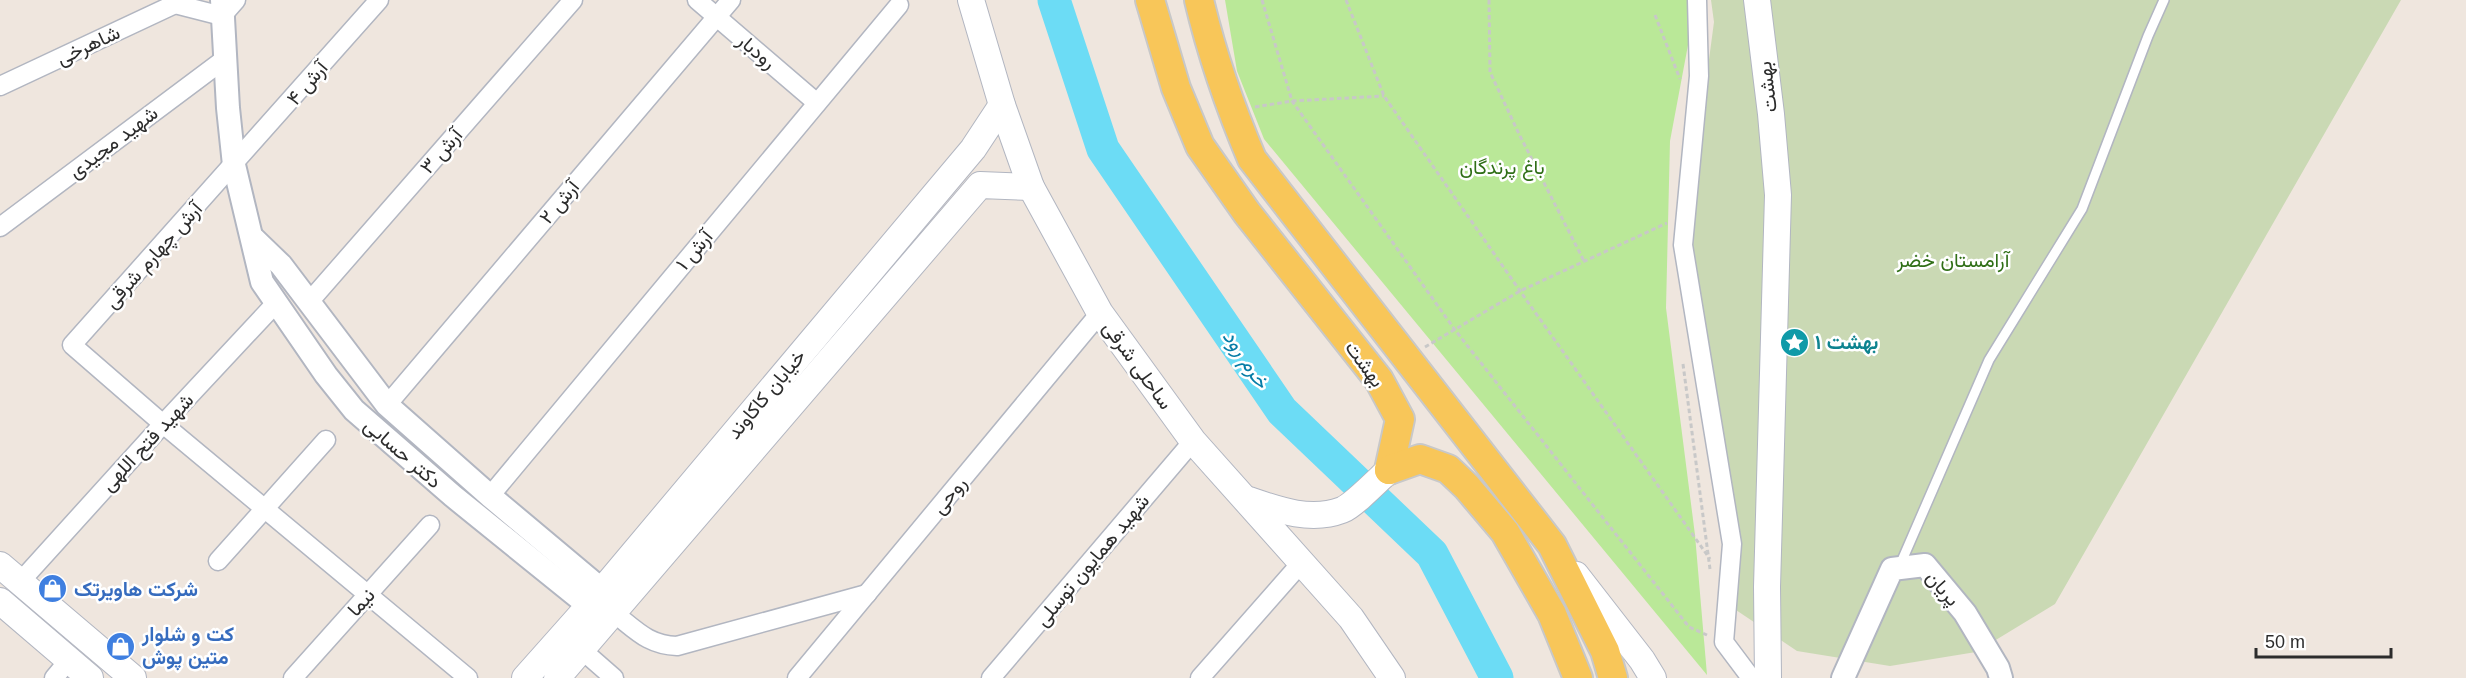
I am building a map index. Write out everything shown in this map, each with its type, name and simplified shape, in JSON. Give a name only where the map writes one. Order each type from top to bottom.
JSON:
[{"type":"main road","name":"ساحلی شرقی","points":[[971,0],[1002,105],[1031,187],[1100,313],[1193,441],[1352,618],[1392,678]]},
{"type":"main road","name":"بهشت","points":[[1150,0],[1176,88],[1200,146],[1248,213],[1379,380],[1400,419],[1381,477]]},
{"type":"main road","name":"بهشت","points":[[1199,0],[1211,49],[1232,113],[1252,159],[1552,545],[1605,651],[1612,678]]},
{"type":"main road","name":"بهشت","points":[[1757,0],[1778,195],[1767,587],[1768,678]]},
{"type":"main road","name":"خیابان کاکاوند","points":[[525,678],[596,598],[973,149],[1002,105]]},
{"type":"main road","points":[[959,163],[969,159],[978,164],[984,171],[980,185],[1031,187]]},
{"type":"main road","points":[[1248,213],[1252,159]]},
{"type":"main road","name":"خیابان کاکاوند","points":[[557,678],[980,185]]},
{"type":"main road","points":[[1246,499],[1284,512],[1310,515],[1343,510],[1381,477],[1420,459],[1448,469],[1467,487],[1505,532],[1552,614],[1578,678]]},
{"type":"main road","points":[[1552,545],[1653,678]]},
{"type":"main road","points":[[0,565],[133,678]]},
{"type":"main road","points":[[0,601],[61,669],[90,678]]},
{"type":"street","name":"آرش ۴","points":[[234,165],[379,0]]},
{"type":"street","name":"آرش ۳","points":[[309,302],[573,0]]},
{"type":"street","name":"رودبار","points":[[697,0],[817,103]]},
{"type":"street","name":"آرش ۲","points":[[387,405],[731,0]]},
{"type":"street","points":[[1697,0],[1699,76],[1683,245],[1732,544],[1724,642],[1751,678]]},
{"type":"street","points":[[174,2],[227,5]]},
{"type":"street","name":"شاهرخی","points":[[0,86],[174,2]]},
{"type":"street","name":"دکتر حسابی","points":[[227,5],[228,108],[234,165],[254,239],[262,282],[326,375],[354,410],[453,496],[596,598]]},
{"type":"street","name":"آرش ۱","points":[[490,496],[899,5]]},
{"type":"street","name":"شهید مجیدی","points":[[0,227],[226,58]]},
{"type":"street","name":"آرش چهارم شرقی","points":[[162,424],[72,345],[234,165]]},
{"type":"street","name":"دکتر حسابی","points":[[254,239],[281,265],[387,405],[490,496],[596,598],[649,641],[662,646],[677,646],[867,594]]},
{"type":"street","name":"شهید فتح اللهی","points":[[20,582],[162,424],[276,303]]},
{"type":"street","name":"روحی","points":[[797,678],[1100,313]]},
{"type":"street","points":[[162,424],[468,678]]},
{"type":"street","points":[[218,561],[326,440]]},
{"type":"street","name":"شهید همایون توسلی","points":[[991,678],[1193,441]]},
{"type":"street","name":"نیما","points":[[293,678],[430,525]]},
{"type":"street","points":[[1200,678],[1302,562]]},
{"type":"street","name":"پریان","points":[[1843,678],[1892,569],[1925,565],[1965,613],[1998,668],[2001,678]]},
{"type":"street","points":[[582,650],[614,678]]},
{"type":"lane","points":[[1899,568],[1989,360],[2082,209],[2164,0]]},
{"type":"path","points":[[1262,0],[1292,101],[1455,330],[1689,627],[1724,642]]},
{"type":"path","points":[[1346,0],[1384,96],[1710,559]]},
{"type":"path","points":[[1489,0],[1490,72],[1584,261]]},
{"type":"path","points":[[1655,15],[1683,87]]},
{"type":"path","points":[[1253,107],[1292,101],[1384,96]]},
{"type":"path","points":[[1406,358],[1520,291],[1669,222],[1670,233]]},
{"type":"path","points":[[1682,360],[1710,570]]},
{"type":"green space","name":"باغ پرندگان","points":[[1225,0],[1687,0],[1691,29],[1670,141],[1666,308],[1695,535],[1707,675],[1264,139],[1237,71]]},
{"type":"green space","name":"آرامستان خضر","points":[[1711,0],[2401,0],[2055,604],[1976,652],[1890,666],[1797,651],[1730,606],[1688,217],[1714,22]]},
{"type":"waterway","name":"خرم رود","points":[[1054,0],[1103,149],[1282,411],[1432,554],[1497,678]]},
{"type":"place","name":"بهشت ۱","points":[[1794,342]]},
{"type":"place","name":"شرکت هاویرتک","points":[[53,589]]},
{"type":"place","name":"کت و شلوار متین پوش","points":[[121,646]]}]
